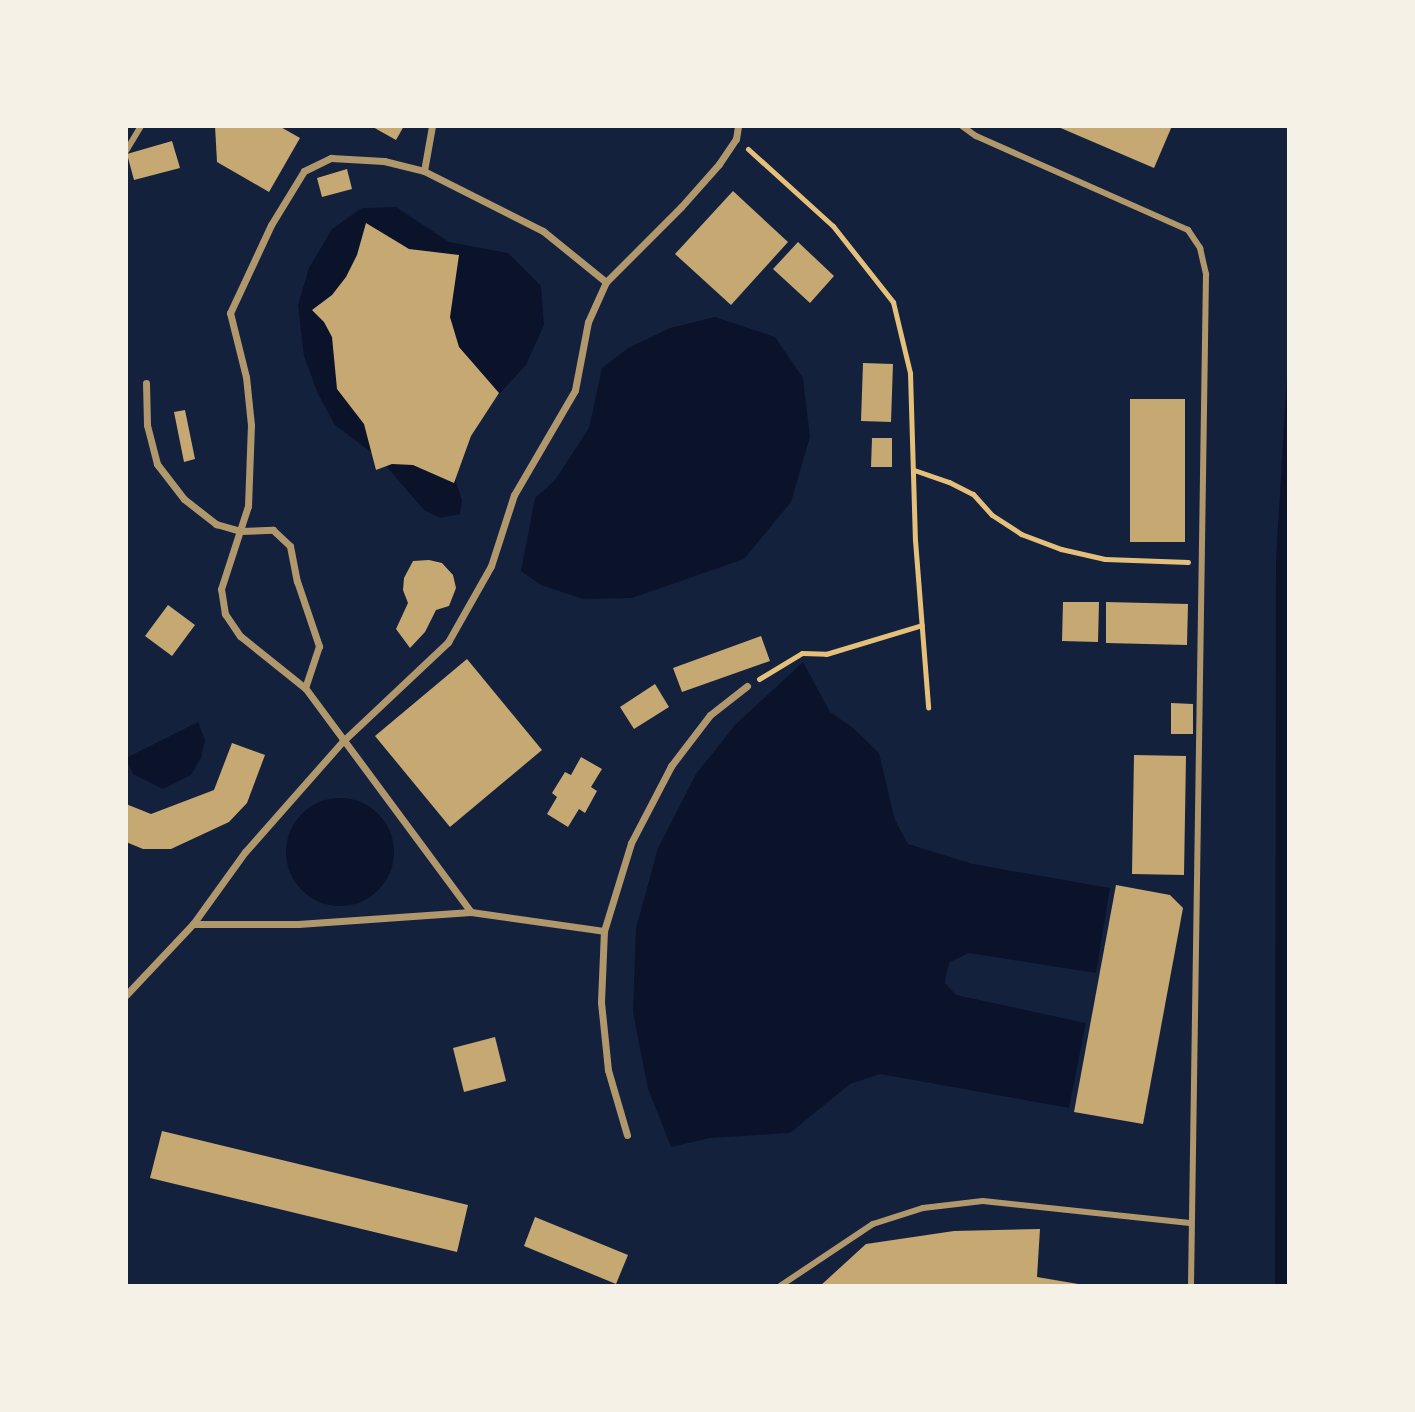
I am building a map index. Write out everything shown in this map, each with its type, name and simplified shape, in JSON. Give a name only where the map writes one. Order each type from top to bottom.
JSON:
[{"type":"street","points":[[424,171],[432,126]]},
{"type":"street","points":[[126,995],[193,924],[245,852],[342,742],[448,642],[491,566],[514,495],[575,390],[588,322],[606,282],[681,207],[736,139],[738,126]]},
{"type":"street","points":[[471,912],[342,742],[305,688],[240,636],[225,614],[221,589],[248,506],[251,425],[246,377],[230,313],[271,225],[304,171],[331,158],[384,161],[424,171],[543,231],[606,282]]},
{"type":"street","points":[[146,383],[147,425],[157,464],[184,499],[216,524],[240,531],[273,530],[290,546],[297,581],[319,646],[305,688]]},
{"type":"street","points":[[627,1135],[608,1070],[601,1002],[604,931],[631,843],[671,766],[710,715],[747,686]]},
{"type":"street","points":[[193,924],[298,924],[471,912],[604,931]]},
{"type":"lane","points":[[126,151],[141,126]]},
{"type":"lane","points":[[962,126],[976,136],[1164,216],[1188,230],[1200,248],[1206,274],[1191,1286]]},
{"type":"lane","points":[[780,1286],[873,1224],[923,1208],[983,1201],[1190,1223]]},
{"type":"path","points":[[736,139],[833,226],[893,302],[910,373],[928,707]]},
{"type":"path","points":[[914,470],[973,494],[992,515],[1021,534],[1061,549],[1105,559],[1201,562]]},
{"type":"path","points":[[747,686],[802,653],[826,654],[922,625]]},
{"type":"water","points":[[396,207],[449,242],[508,253],[541,286],[544,325],[526,365],[479,416],[453,472],[462,500],[460,514],[440,518],[424,510],[380,459],[335,425],[318,394],[304,356],[298,305],[309,268],[332,229],[362,208]]},
{"type":"water","points":[[715,317],[775,337],[803,378],[810,437],[791,502],[744,559],[632,598],[583,599],[541,585],[521,571],[535,498],[555,480],[589,428],[602,368],[628,348],[670,328]]},
{"type":"water","points":[[1289,342],[1289,1286],[1275,1286],[1276,560]]},
{"type":"water","points":[[803,662],[830,712],[853,728],[879,753],[895,820],[908,844],[973,864],[1110,888],[1096,973],[969,953],[950,962],[946,974],[945,983],[956,995],[1086,1023],[1069,1108],[880,1074],[850,1084],[790,1133],[710,1138],[671,1147],[648,1089],[633,1012],[636,928],[658,848],[696,774],[736,724]]},
{"type":"water","points":[[198,722],[205,740],[201,758],[191,775],[163,789],[133,774],[126,758]]},
{"type":"water","points":[[340,798],[361,802],[378,814],[390,831],[394,852],[390,873],[378,890],[361,902],[340,906],[319,902],[302,890],[290,873],[286,852],[290,831],[302,814],[319,802]]},
{"type":"building","points":[[215,126],[279,126],[300,138],[269,192],[217,162]]},
{"type":"building","points":[[371,126],[404,126],[396,140]]},
{"type":"building","points":[[1056,126],[1172,126],[1154,168]]},
{"type":"building","points":[[172,141],[180,168],[134,180],[127,154]]},
{"type":"building","points":[[347,169],[352,189],[322,197],[317,178]]},
{"type":"building","points":[[733,191],[788,242],[731,305],[675,254]]},
{"type":"building","points":[[366,223],[409,249],[459,255],[450,317],[459,347],[499,393],[471,436],[454,483],[413,465],[392,464],[376,470],[364,424],[337,389],[332,337],[324,322],[312,310],[332,295],[346,277],[357,255]]},
{"type":"building","points":[[798,242],[834,276],[810,303],[773,269]]},
{"type":"building","points":[[863,363],[893,364],[891,422],[861,421]]},
{"type":"building","points":[[1130,399],[1185,399],[1185,542],[1130,542]]},
{"type":"building","points":[[185,410],[195,459],[184,462],[174,412]]},
{"type":"building","points":[[872,438],[892,438],[892,467],[871,467]]},
{"type":"building","points":[[413,561],[442,563],[453,575],[456,588],[449,606],[436,610],[425,632],[410,648],[396,629],[408,603],[403,590],[404,578]]},
{"type":"building","points":[[1063,602],[1099,602],[1098,642],[1062,641]]},
{"type":"building","points":[[1106,602],[1188,604],[1187,645],[1106,643]]},
{"type":"building","points":[[168,605],[195,625],[172,656],[145,636]]},
{"type":"building","points":[[761,636],[770,661],[682,692],[673,668]]},
{"type":"building","points":[[467,659],[542,750],[450,827],[375,736]]},
{"type":"building","points":[[655,684],[669,707],[634,729],[620,707]]},
{"type":"building","points":[[1171,703],[1193,704],[1193,734],[1171,734]]},
{"type":"building","points":[[232,743],[265,755],[247,803],[229,822],[171,849],[143,849],[126,842],[126,804],[151,814],[214,790]]},
{"type":"building","points":[[1134,755],[1186,756],[1184,875],[1132,874]]},
{"type":"building","points":[[581,757],[602,769],[591,787],[597,791],[585,813],[579,809],[568,827],[547,814],[557,797],[552,793],[565,772],[571,775]]},
{"type":"building","points":[[1116,885],[1170,895],[1183,908],[1143,1124],[1074,1112]]},
{"type":"building","points":[[495,1037],[506,1081],[464,1092],[453,1048]]},
{"type":"building","points":[[162,1131],[468,1205],[457,1252],[150,1178]]},
{"type":"building","points":[[535,1217],[628,1255],[616,1284],[524,1246]]},
{"type":"building","points":[[1040,1229],[1037,1277],[1090,1286],[820,1286],[866,1244],[954,1231]]}]
